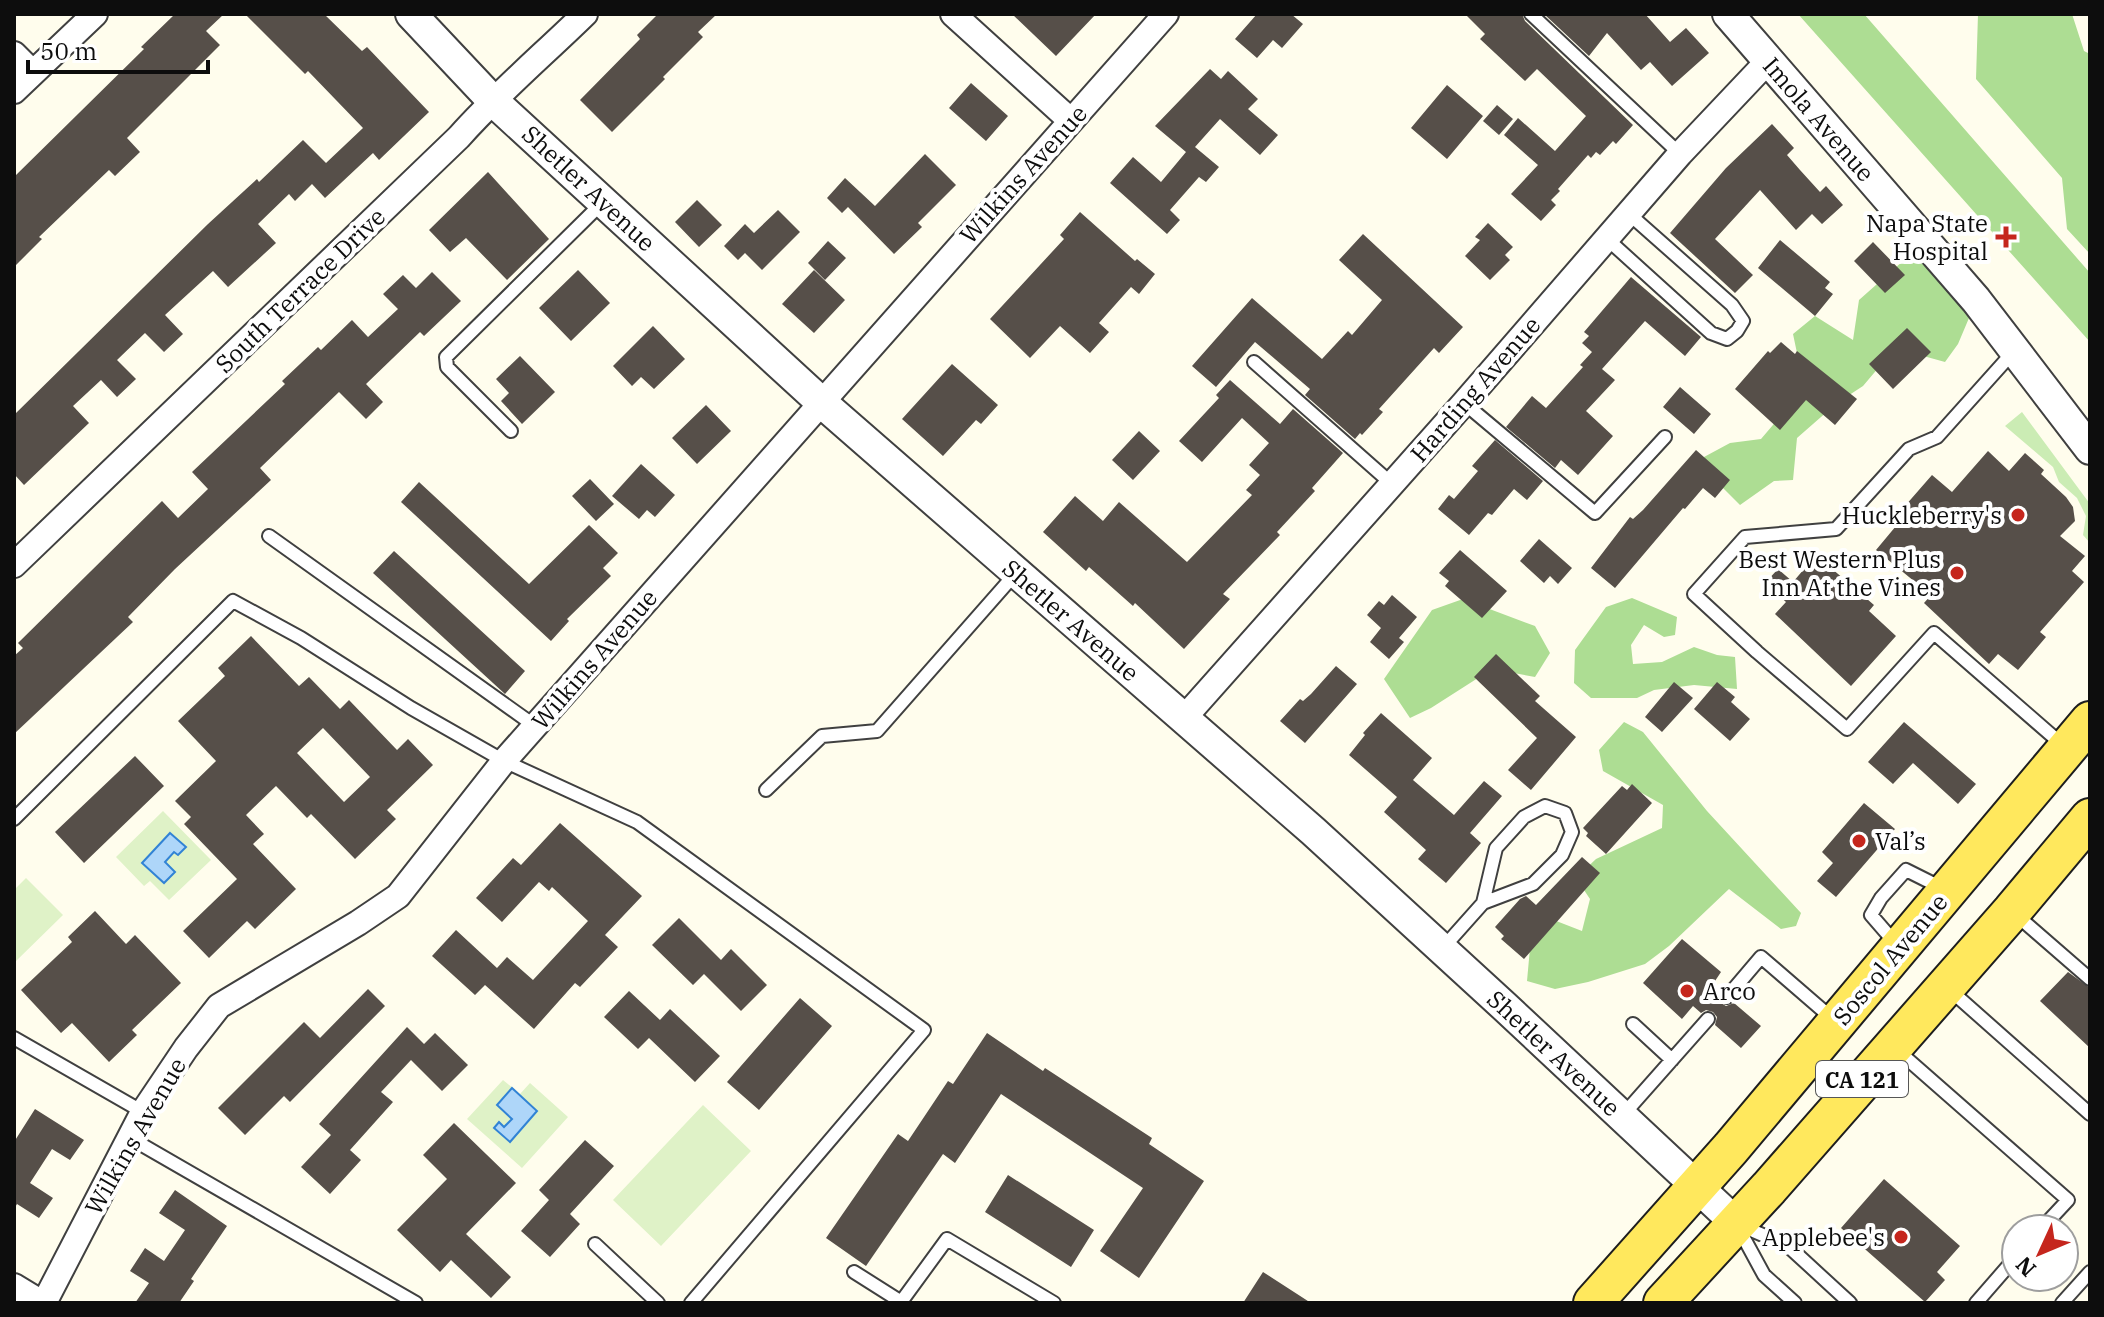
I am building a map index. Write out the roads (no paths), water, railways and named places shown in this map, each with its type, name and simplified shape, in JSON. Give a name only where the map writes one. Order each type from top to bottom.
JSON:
[{"type":"main road","name":"Soscol Avenue","points":[[1593,1303],[2078,735]]},
{"type":"main road","name":"CA 121","points":[[1663,1303],[2012,911],[2090,818]]},
{"type":"street","points":[[14,91],[95,14]]},
{"type":"street","name":"Shetler Avenue","points":[[411,14],[492,100],[821,402],[1184,718],[1442,949],[1736,1223]]},
{"type":"street","name":"South Terrace Drive","points":[[14,565],[459,137],[492,100],[585,14]]},
{"type":"street","points":[[953,14],[1070,120]]},
{"type":"street","name":"Wilkins Avenue","points":[[43,1303],[143,1112],[219,1006],[398,896],[504,761],[1166,14]]},
{"type":"street","name":"Imola Avenue","points":[[1728,14],[1956,277],[2090,449]]},
{"type":"street","points":[[14,54],[33,73]]},
{"type":"street","name":"Harding Avenue","points":[[1184,718],[1680,154],[1768,61]]},
{"type":"street","points":[[14,1286],[43,1303]]},
{"type":"lane","points":[[1531,14],[1680,154]]},
{"type":"lane","points":[[511,431],[447,367],[446,357],[603,201]]},
{"type":"lane","points":[[1606,238],[1711,333],[1727,339],[1737,331],[1743,321],[1732,305],[1628,213]]},
{"type":"lane","points":[[2015,350],[1937,437],[1909,449],[1836,529],[1745,537],[1694,594],[1847,729],[1934,633],[2078,735]]},
{"type":"lane","points":[[1254,362],[1392,484]]},
{"type":"lane","points":[[1464,403],[1595,513],[1665,437]]},
{"type":"lane","points":[[269,536],[535,726]]},
{"type":"lane","points":[[766,790],[822,736],[877,731],[1016,573]]},
{"type":"lane","points":[[14,819],[233,601],[301,638],[411,708],[504,761],[637,822],[924,1030],[691,1303]]},
{"type":"lane","points":[[1442,949],[1483,903],[1533,884],[1562,855],[1572,832],[1565,813],[1545,806],[1524,817],[1496,848],[1483,903]]},
{"type":"lane","points":[[2012,911],[2090,979]]},
{"type":"lane","points":[[1727,997],[1761,957],[1836,1022]]},
{"type":"lane","points":[[1945,985],[2090,1114]]},
{"type":"lane","points":[[1622,1116],[1708,1019]]},
{"type":"lane","points":[[1633,1024],[1672,1060]]},
{"type":"lane","points":[[14,1038],[143,1112]]},
{"type":"lane","points":[[1892,1046],[2068,1200],[2056,1213]]},
{"type":"lane","points":[[130,1138],[416,1303]]},
{"type":"lane","points":[[1736,1223],[1764,1275],[1795,1303]]},
{"type":"lane","points":[[1736,1223],[1788,1246],[1850,1303]]},
{"type":"lane","points":[[854,1272],[902,1302],[947,1239],[1054,1303]]},
{"type":"lane","points":[[595,1244],[658,1303]]},
{"type":"lane","points":[[2062,1303],[2090,1272]]},
{"type":"lane","points":[[1976,1303],[2000,1275]]},
{"type":"water","points":[[170,833],[186,847],[178,855],[174,852],[165,862],[175,872],[164,883],[142,863]]},
{"type":"water","points":[[512,1088],[537,1111],[510,1142],[494,1128],[499,1122],[504,1127],[512,1119],[497,1105]]},
{"type":"place","name":"Napa State Hospital","points":[[2006,237]]},
{"type":"place","name":"Huckleberry's","points":[[2018,515]]},
{"type":"place","name":"Best Western Plus Inn At the Vines","points":[[1957,573]]},
{"type":"place","name":"Val’s","points":[[1859,841]]},
{"type":"place","name":"Arco","points":[[1687,991]]},
{"type":"place","name":"Applebee's","points":[[1901,1237]]}]
